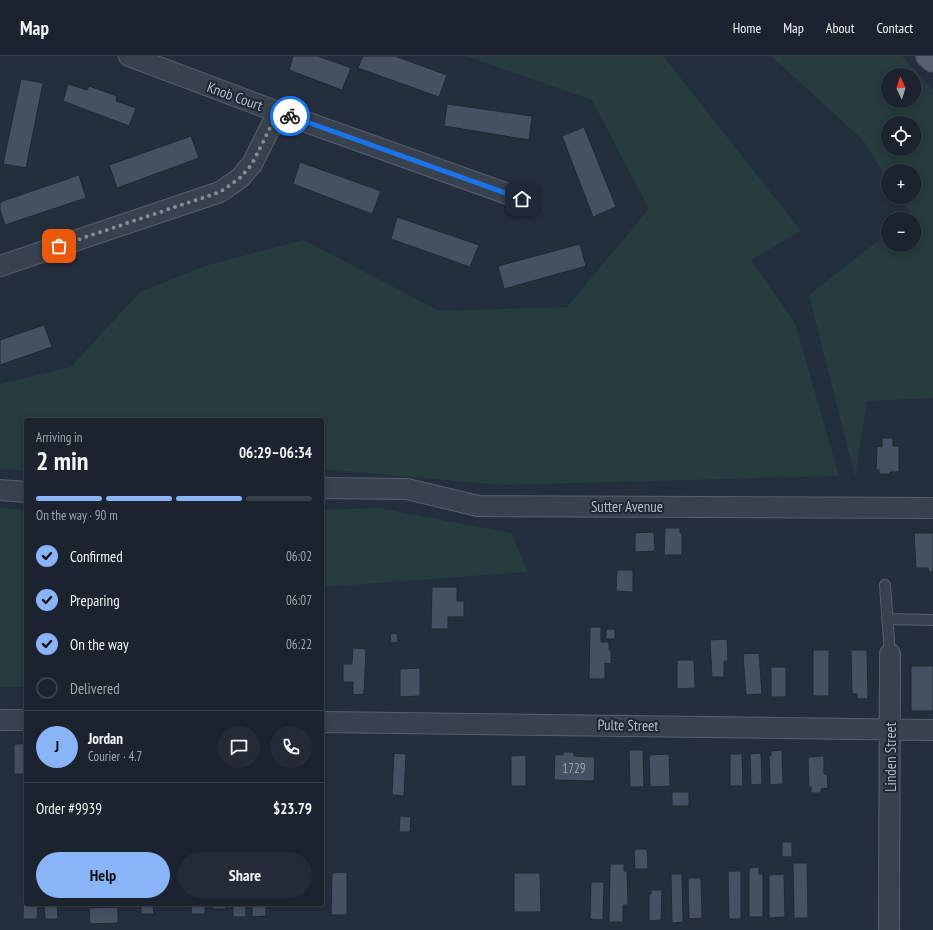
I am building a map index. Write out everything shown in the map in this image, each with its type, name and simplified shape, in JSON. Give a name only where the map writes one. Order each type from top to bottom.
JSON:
[{"type":"main road","points":[[927,56],[933,61]]},
{"type":"street","name":"Knob Court","points":[[128,56],[278,112],[522,199]]},
{"type":"street","points":[[0,266],[220,192],[240,178],[252,164],[278,112]]},
{"type":"street","name":"Sutter Avenue","points":[[324,488],[407,489],[478,506],[933,508]]},
{"type":"street","points":[[0,490],[24,492]]},
{"type":"street","name":"Linden Street","points":[[889,930],[890,654]]},
{"type":"street","points":[[0,720],[24,720]]},
{"type":"street","name":"Pulte Street","points":[[324,722],[933,730]]},
{"type":"lane","name":"Linden Street","points":[[885,585],[890,654]]},
{"type":"lane","points":[[888,620],[933,620]]},
{"type":"green space","points":[[466,56],[663,56],[801,231],[751,260],[795,323],[839,476],[503,485],[324,469],[324,418],[24,418],[24,471],[0,469],[0,384],[71,367],[140,292],[208,265],[304,240],[439,311],[567,307],[649,209],[592,100]]},
{"type":"green space","points":[[771,56],[902,56],[913,68],[881,68],[881,108],[921,108],[921,77],[933,90],[933,398],[867,401],[855,477],[809,295],[881,238],[881,252],[921,252],[921,212],[910,212],[904,204],[921,204],[921,164],[881,164],[881,169],[863,140]]},
{"type":"green space","points":[[0,508],[24,510],[24,687],[0,687]]},
{"type":"green space","points":[[378,508],[511,533],[528,572],[324,587],[324,510]]},
{"type":"building","points":[[293,56],[318,56],[351,68],[342,90],[289,70]]},
{"type":"building","points":[[363,56],[395,56],[447,75],[439,97],[358,68]]},
{"type":"building","points":[[21,79],[43,83],[26,168],[3,164]]},
{"type":"building","points":[[68,84],[87,90],[89,86],[117,96],[116,101],[136,108],[129,126],[63,101]]},
{"type":"building","points":[[447,104],[532,116],[529,140],[444,126]]},
{"type":"building","points":[[584,127],[616,207],[593,217],[562,136]]},
{"type":"building","points":[[191,136],[199,158],[117,188],[109,165]]},
{"type":"building","points":[[300,162],[381,191],[372,214],[293,184]]},
{"type":"building","points":[[79,175],[86,198],[5,225],[0,210],[0,202]]},
{"type":"building","points":[[397,217],[479,245],[470,267],[391,239]]},
{"type":"building","points":[[580,244],[586,266],[504,289],[498,266]]},
{"type":"building","points":[[44,325],[52,347],[0,365],[0,340]]},
{"type":"building","points":[[882,438],[893,438],[893,446],[899,446],[899,472],[879,474],[879,470],[876,470],[877,446],[882,447]]},
{"type":"building","points":[[665,528],[680,528],[680,533],[682,533],[682,555],[664,555]]},
{"type":"building","points":[[654,532],[655,551],[635,552],[635,533]]},
{"type":"building","points":[[914,533],[933,533],[933,572],[929,572],[928,568],[916,568]]},
{"type":"building","points":[[617,570],[633,570],[633,592],[616,591]]},
{"type":"building","points":[[432,587],[457,587],[457,601],[464,601],[464,617],[448,617],[448,629],[431,629]]},
{"type":"building","points":[[590,627],[601,627],[601,642],[609,642],[609,650],[611,650],[611,664],[605,663],[605,679],[589,679]]},
{"type":"building","points":[[606,629],[615,629],[615,639],[606,639]]},
{"type":"building","points":[[397,633],[398,642],[391,643],[390,634]]},
{"type":"building","points":[[727,639],[728,661],[724,661],[724,677],[712,677],[710,640]]},
{"type":"building","points":[[353,648],[366,649],[364,694],[353,695],[353,682],[343,682],[343,664],[352,664]]},
{"type":"building","points":[[813,650],[829,650],[829,696],[813,696]]},
{"type":"building","points":[[851,650],[867,650],[868,699],[857,699],[857,694],[852,694]]},
{"type":"building","points":[[759,653],[762,694],[746,695],[743,654]]},
{"type":"building","points":[[677,660],[694,660],[695,688],[677,689]]},
{"type":"building","points":[[911,666],[933,666],[933,711],[911,711]]},
{"type":"building","points":[[771,667],[786,667],[786,697],[771,697]]},
{"type":"building","points":[[420,668],[420,696],[400,697],[400,669]]},
{"type":"building","points":[[14,744],[24,744],[24,774],[14,774]]},
{"type":"building","points":[[629,750],[643,750],[644,787],[630,787]]},
{"type":"building","points":[[782,750],[783,784],[770,785],[769,756],[771,755],[771,751]]},
{"type":"building","points":[[563,752],[574,752],[574,756],[595,757],[594,781],[554,780],[555,754],[563,755]]},
{"type":"building","points":[[394,753],[406,754],[404,796],[392,795]]},
{"type":"building","points":[[761,753],[762,784],[751,785],[750,754]]},
{"type":"building","points":[[669,754],[670,786],[650,787],[649,755]]},
{"type":"building","points":[[730,754],[742,754],[743,786],[730,786]]},
{"type":"building","points":[[526,755],[526,786],[511,786],[511,756]]},
{"type":"building","points":[[824,756],[824,774],[827,774],[828,788],[821,789],[821,793],[811,793],[811,787],[809,788],[808,757]]},
{"type":"building","points":[[672,792],[689,792],[689,806],[672,806]]},
{"type":"building","points":[[400,816],[411,817],[410,832],[399,832]]},
{"type":"building","points":[[782,842],[792,842],[792,857],[782,857]]},
{"type":"building","points":[[634,849],[647,849],[648,869],[635,869]]},
{"type":"building","points":[[793,863],[807,863],[808,918],[794,918]]},
{"type":"building","points":[[610,864],[624,864],[624,871],[627,871],[628,905],[623,905],[623,922],[609,922]]},
{"type":"building","points":[[759,867],[759,874],[763,874],[763,917],[749,917],[749,868]]},
{"type":"building","points":[[728,871],[741,871],[741,919],[729,919]]},
{"type":"building","points":[[347,872],[347,915],[331,915],[332,873]]},
{"type":"building","points":[[514,873],[540,873],[541,912],[514,912]]},
{"type":"building","points":[[671,874],[682,874],[683,922],[672,923]]},
{"type":"building","points":[[784,874],[785,917],[769,918],[769,875]]},
{"type":"building","points":[[24,875],[24,906],[38,906],[37,919],[23,919]]},
{"type":"building","points":[[688,878],[701,878],[702,918],[689,919]]},
{"type":"building","points":[[591,882],[604,882],[603,920],[590,919]]},
{"type":"building","points":[[651,890],[662,890],[661,920],[649,921],[649,894],[651,894]]},
{"type":"building","points":[[44,906],[57,906],[58,919],[45,919]]},
{"type":"building","points":[[141,906],[153,906],[154,914],[141,914]]},
{"type":"building","points":[[192,906],[205,906],[205,914],[191,914]]},
{"type":"building","points":[[212,906],[226,906],[226,909],[212,909]]},
{"type":"building","points":[[233,906],[246,906],[246,917],[233,917]]},
{"type":"building","points":[[252,906],[266,906],[266,916],[252,917]]},
{"type":"building","points":[[118,907],[118,923],[90,924],[89,908]]},
{"type":"way so far","points":[[59,246],[220,192],[240,178],[252,164],[278,112],[290,116]]},
{"type":"route","points":[[290,116],[522,199]]}]
